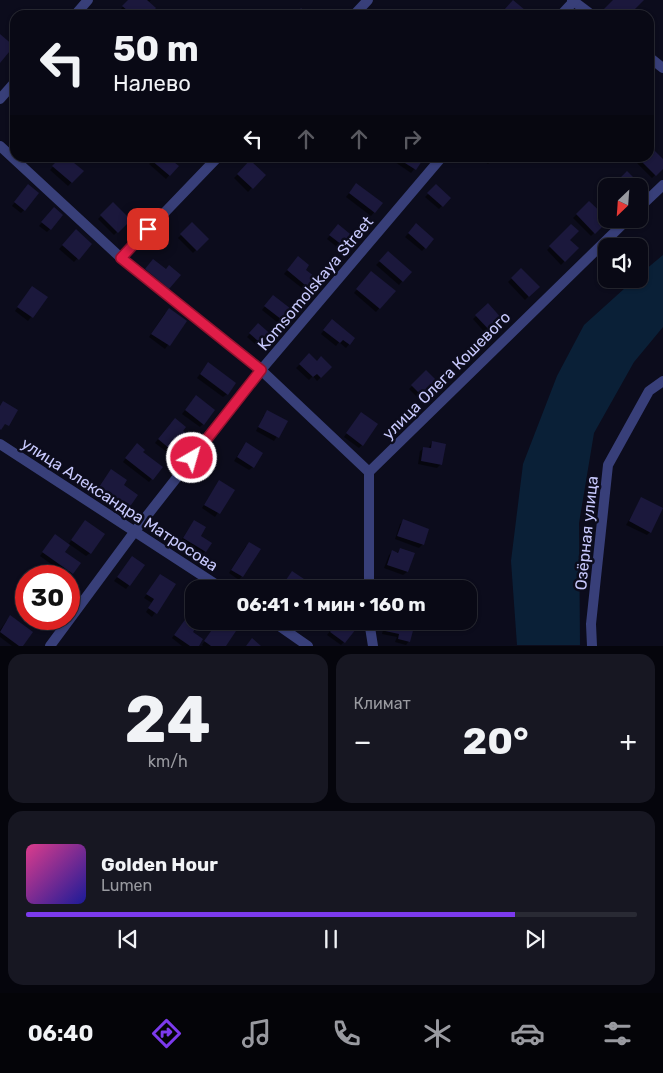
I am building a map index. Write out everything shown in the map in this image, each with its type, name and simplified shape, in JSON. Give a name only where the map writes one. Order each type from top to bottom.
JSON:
[{"type":"street","points":[[79,10],[88,0]]},
{"type":"street","points":[[359,10],[368,0]]},
{"type":"street","points":[[573,0],[586,10]]},
{"type":"street","points":[[0,99],[10,88]]},
{"type":"street","points":[[0,146],[10,155]]},
{"type":"street","points":[[17,162],[121,258],[261,370],[369,472],[369,580]]},
{"type":"street","points":[[121,258],[213,162]]},
{"type":"street","name":"Komsomolskaya Street","points":[[50,646],[135,531],[261,370],[438,162]]},
{"type":"street","points":[[648,199],[663,185]]},
{"type":"street","name":"улица Олега Кошевого","points":[[369,472],[619,228]]},
{"type":"street","name":"Озёрная улица","points":[[592,646],[591,624],[608,465],[649,391],[663,381]]},
{"type":"street","name":"улица Александра Матросова","points":[[0,444],[209,580]]},
{"type":"street","points":[[285,630],[308,646]]},
{"type":"street","points":[[370,630],[373,646]]},
{"type":"water","points":[[663,255],[663,327],[634,362],[594,433],[579,523],[580,645],[517,645],[511,561],[523,464],[557,376],[584,325],[625,288],[648,288],[648,268]]},
{"type":"building","points":[[128,0],[147,0],[156,8],[154,10],[127,10],[122,6]]},
{"type":"building","points":[[513,0],[525,10],[504,10]]},
{"type":"building","points":[[613,0],[644,0],[634,10],[604,9]]},
{"type":"building","points":[[0,34],[10,43],[10,51],[0,63]]},
{"type":"building","points":[[654,150],[663,159],[663,169],[656,176],[642,162],[654,162]]},
{"type":"building","points":[[56,162],[73,162],[84,171],[72,183],[52,166]]},
{"type":"building","points":[[153,162],[174,162],[179,166],[170,176]]},
{"type":"building","points":[[248,162],[252,162],[266,175],[253,189],[237,174]]},
{"type":"building","points":[[403,162],[421,162],[416,170]]},
{"type":"building","points":[[627,171],[634,178],[620,178]]},
{"type":"building","points":[[356,183],[383,203],[375,213],[349,193]]},
{"type":"building","points":[[28,184],[39,193],[25,211],[14,202]]},
{"type":"building","points":[[436,184],[451,198],[443,207],[427,193]]},
{"type":"building","points":[[589,201],[598,210],[598,228],[601,228],[595,234],[576,214]]},
{"type":"building","points":[[113,202],[131,220],[118,233],[100,215]]},
{"type":"building","points":[[54,207],[63,215],[51,230],[41,222]]},
{"type":"building","points":[[192,222],[209,239],[197,251],[180,234]]},
{"type":"building","points":[[416,223],[434,239],[426,249],[408,233]]},
{"type":"building","points":[[338,224],[355,238],[346,248],[329,235]]},
{"type":"building","points":[[571,224],[579,231],[570,240],[579,248],[565,262],[549,246]]},
{"type":"building","points":[[76,229],[92,244],[79,260],[62,245]]},
{"type":"building","points":[[388,251],[412,272],[403,282],[379,261]]},
{"type":"building","points":[[298,256],[309,265],[306,270],[319,280],[311,290],[287,270]]},
{"type":"building","points":[[153,259],[166,269],[169,265],[181,275],[169,289],[145,269]]},
{"type":"building","points":[[521,268],[540,287],[529,297],[511,278]]},
{"type":"building","points":[[371,271],[396,291],[380,309],[356,289]]},
{"type":"building","points":[[32,286],[48,297],[33,318],[17,307]]},
{"type":"building","points":[[273,295],[295,312],[286,323],[264,306]]},
{"type":"building","points":[[488,303],[503,320],[491,332],[475,315]]},
{"type":"building","points":[[169,308],[187,321],[170,346],[151,334]]},
{"type":"building","points":[[332,319],[355,338],[350,345],[343,340],[340,343],[323,330]]},
{"type":"building","points":[[258,323],[275,338],[266,348],[249,333]]},
{"type":"building","points":[[309,353],[317,361],[321,356],[332,367],[321,378],[317,374],[313,377],[299,364]]},
{"type":"building","points":[[208,362],[236,383],[228,395],[200,374]]},
{"type":"building","points":[[426,370],[441,385],[426,400],[411,385]]},
{"type":"building","points":[[196,395],[215,410],[204,425],[185,410]]},
{"type":"building","points":[[3,401],[18,410],[9,426],[5,424],[1,430],[0,406]]},
{"type":"building","points":[[267,410],[288,421],[279,438],[258,427]]},
{"type":"building","points":[[361,412],[378,424],[363,446],[346,433]]},
{"type":"building","points":[[175,418],[186,427],[183,431],[190,436],[176,454],[158,439]]},
{"type":"building","points":[[432,441],[446,444],[442,465],[421,461],[423,447],[431,448]]},
{"type":"building","points":[[246,442],[263,453],[254,468],[237,457]]},
{"type":"building","points":[[137,443],[145,450],[143,452],[163,467],[153,480],[125,458]]},
{"type":"building","points":[[111,469],[127,480],[124,485],[138,495],[129,508],[99,487]]},
{"type":"building","points":[[219,480],[235,490],[220,514],[204,505]]},
{"type":"building","points":[[641,497],[663,508],[651,533],[629,521]]},
{"type":"building","points":[[403,519],[429,529],[424,545],[397,536]]},
{"type":"building","points":[[85,520],[105,534],[91,554],[71,540]]},
{"type":"building","points":[[194,520],[206,527],[201,536],[212,543],[206,552],[183,538]]},
{"type":"building","points":[[55,534],[70,545],[65,552],[81,563],[80,565],[60,565],[42,552]]},
{"type":"building","points":[[249,542],[261,549],[243,577],[231,570]]},
{"type":"building","points":[[400,548],[415,553],[408,572],[387,565],[392,550],[398,553]]},
{"type":"building","points":[[132,556],[145,565],[130,586],[117,577]]},
{"type":"building","points":[[292,571],[304,579],[303,580],[286,580]]},
{"type":"building","points":[[160,574],[176,584],[157,614],[148,608],[154,599],[146,594]]},
{"type":"building","points":[[10,615],[15,619],[15,630],[30,630],[33,632],[23,646],[19,646],[0,632]]},
{"type":"building","points":[[185,620],[185,630],[194,630],[193,632],[203,639],[199,646],[190,646],[174,635]]},
{"type":"building","points":[[212,630],[237,630],[226,646],[211,646],[204,641]]},
{"type":"building","points":[[331,630],[355,630],[345,643],[330,632]]},
{"type":"building","points":[[413,630],[410,642],[398,639],[399,634],[385,631]]},
{"type":"building","points":[[252,638],[261,646],[246,646]]},
{"type":"route","points":[[148,229],[121,258],[261,370],[192,458]]}]
